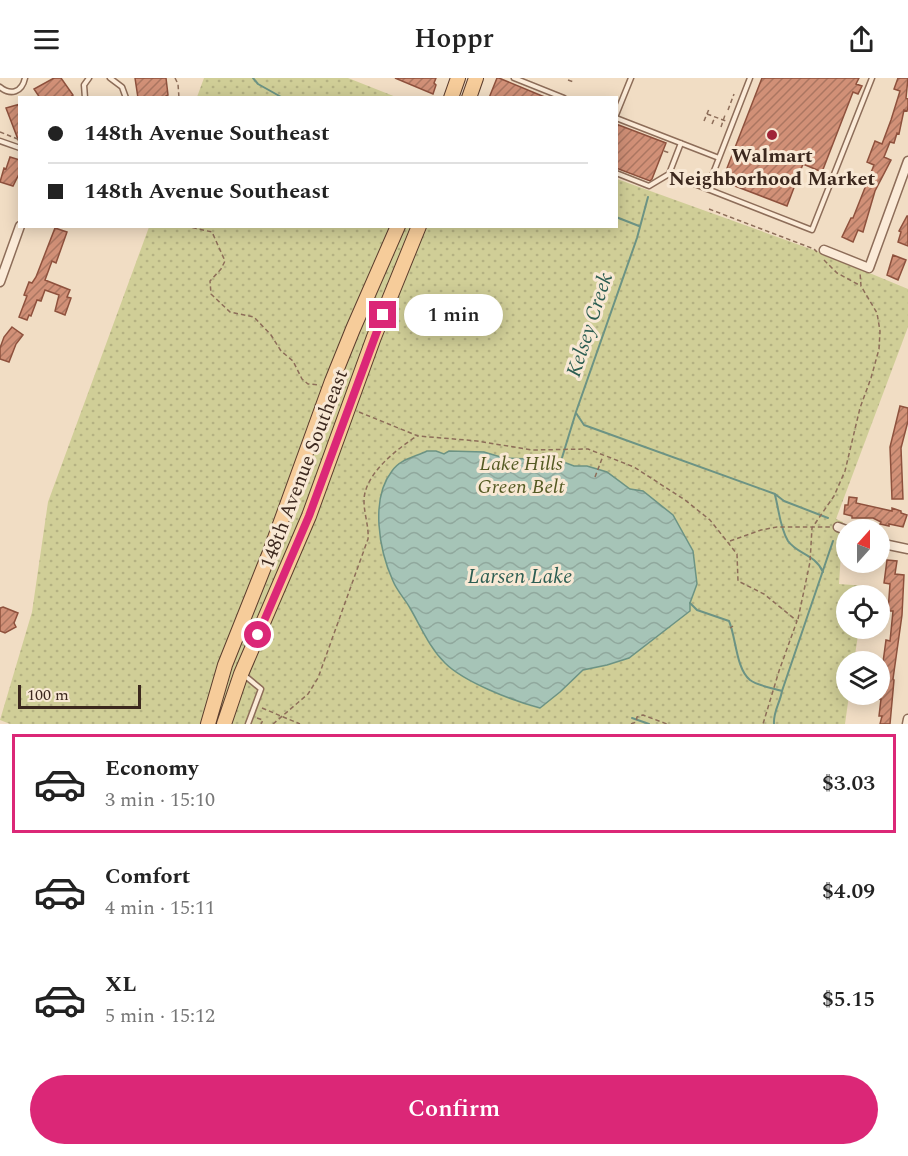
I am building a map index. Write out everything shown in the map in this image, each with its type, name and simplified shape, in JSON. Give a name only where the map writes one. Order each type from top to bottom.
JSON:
[{"type":"main road","points":[[452,96],[458,78]]},
{"type":"main road","points":[[470,96],[476,78]]},
{"type":"main road","name":"148th Avenue Southeast","points":[[208,724],[225,665],[270,552],[332,381],[397,228]]},
{"type":"main road","name":"148th Avenue Southeast","points":[[224,724],[241,674],[309,516],[374,337],[418,228]]},
{"type":"main road","points":[[386,256],[387,273],[392,275],[401,272]]},
{"type":"main road","points":[[270,552],[280,552],[287,559],[284,577]]},
{"type":"street","points":[[824,250],[869,268],[908,161]]},
{"type":"street","points":[[0,282],[19,228]]},
{"type":"street","points":[[890,545],[908,549]]},
{"type":"lane","points":[[0,87],[5,91],[14,92],[22,87],[25,78]]},
{"type":"lane","points":[[110,78],[122,87],[125,96]]},
{"type":"lane","points":[[514,78],[559,96]]},
{"type":"lane","points":[[618,111],[631,78]]},
{"type":"lane","points":[[707,189],[750,78]]},
{"type":"lane","points":[[669,174],[812,230],[872,78]]},
{"type":"lane","points":[[84,96],[83,90],[86,79]]},
{"type":"lane","points":[[618,117],[719,158]]},
{"type":"lane","points":[[0,141],[18,147]]},
{"type":"lane","points":[[618,174],[649,186],[669,174],[681,143]]},
{"type":"lane","points":[[241,674],[247,676],[261,689],[248,724]]},
{"type":"path","points":[[175,78],[179,96]]},
{"type":"path","points":[[568,80],[574,82]]},
{"type":"path","points":[[728,110],[734,94]]},
{"type":"path","points":[[704,121],[710,109]]},
{"type":"path","points":[[707,114],[727,122]]},
{"type":"path","points":[[721,128],[725,115]]},
{"type":"path","points":[[712,124],[716,117]]},
{"type":"path","points":[[0,132],[18,139]]},
{"type":"path","points":[[664,151],[671,154]]},
{"type":"path","points":[[709,209],[814,249],[837,273],[861,286]]},
{"type":"path","points":[[194,228],[212,232],[225,261],[221,269],[210,280],[211,294],[230,312],[254,317],[292,362],[302,379],[308,384],[321,386]]},
{"type":"path","points":[[763,724],[797,621],[810,562],[813,528],[834,496],[846,471],[860,408],[879,349],[880,332],[877,313],[861,286],[861,265]]},
{"type":"path","points":[[356,411],[418,436],[477,441],[532,450],[588,449],[634,467],[657,480],[710,520],[737,554],[738,581],[764,594],[797,621]]},
{"type":"path","points":[[273,724],[308,694],[318,678],[368,539],[369,530],[364,499],[368,486],[384,461],[418,436]]},
{"type":"path","points":[[595,477],[603,455]]},
{"type":"path","points":[[729,542],[761,530],[777,527],[836,529]]},
{"type":"path","points":[[255,705],[300,724]]},
{"type":"path","points":[[632,724],[636,722],[637,717],[643,715],[667,724]]},
{"type":"path","points":[[251,716],[263,720],[261,724]]},
{"type":"path","points":[[279,719],[279,724]]},
{"type":"green space","points":[[204,78],[348,78],[393,96],[197,96]]},
{"type":"green space","name":"Lake Hills Green Belt","points":[[618,179],[819,252],[908,289],[908,327],[836,519],[836,573],[840,573],[839,584],[852,585],[836,585],[836,639],[857,639],[856,651],[836,651],[836,705],[848,705],[845,724],[10,724],[0,720],[32,612],[48,502],[149,228],[618,228]]},
{"type":"water","name":"Larsen Lake","points":[[427,451],[444,454],[449,451],[484,452],[504,458],[532,459],[545,467],[561,461],[574,466],[587,466],[607,472],[630,489],[643,491],[673,515],[693,551],[697,584],[690,603],[690,611],[629,658],[583,670],[540,708],[503,696],[464,677],[445,663],[430,644],[395,585],[388,569],[381,540],[379,510],[385,482],[399,464]]},
{"type":"building","points":[[54,78],[61,78],[73,95],[39,96],[34,89]]},
{"type":"building","points":[[135,78],[166,78],[168,95],[138,96]]},
{"type":"building","points":[[395,78],[436,78],[434,83],[436,85],[433,94]]},
{"type":"building","points":[[499,78],[542,96],[490,96]]},
{"type":"building","points":[[762,78],[859,78],[856,84],[862,86],[858,94],[853,92],[822,172],[803,164],[787,206],[722,181]]},
{"type":"building","points":[[898,78],[908,78],[907,111],[904,110],[899,134],[897,133],[894,143],[890,142],[884,157],[891,160],[875,191],[863,232],[858,230],[853,242],[842,237],[853,218],[874,165],[867,162],[875,141],[882,144],[891,120],[900,91],[894,89]]},
{"type":"building","points":[[18,105],[18,139],[6,108]]},
{"type":"building","points":[[618,125],[666,143],[650,181],[618,169]]},
{"type":"building","points":[[10,157],[18,159],[18,176],[13,186],[0,182],[4,168],[6,169]]},
{"type":"building","points":[[907,216],[908,246],[898,242],[901,232],[899,231]]},
{"type":"building","points":[[55,228],[67,232],[56,263],[52,261],[45,280],[70,290],[67,297],[71,298],[65,315],[55,311],[59,295],[45,290],[41,301],[37,300],[27,320],[19,317],[27,296],[24,295],[29,282],[32,283],[36,277]]},
{"type":"building","points":[[893,255],[906,260],[898,280],[887,275]]},
{"type":"building","points":[[12,327],[23,335],[16,344],[9,362],[0,359],[0,348],[4,337]]},
{"type":"building","points":[[900,406],[908,408],[908,421],[901,448],[903,499],[892,499],[890,447]]},
{"type":"building","points":[[849,497],[857,498],[856,503],[892,511],[892,508],[907,515],[903,527],[890,524],[890,519],[852,518],[844,514],[845,505],[848,505]]},
{"type":"building","points":[[890,560],[897,561],[895,574],[904,575],[890,724],[880,724],[882,716],[879,716],[880,705],[890,705],[890,651],[885,651],[886,640],[890,641],[893,611],[890,611],[890,584],[884,583],[885,573],[890,573]]},
{"type":"building","points":[[0,608],[18,613],[14,623],[16,627],[5,633],[0,631]]},
{"type":"waterway","points":[[253,78],[258,84],[279,96]]},
{"type":"waterway","name":"Kelsey Creek","points":[[561,461],[637,238],[648,197]]},
{"type":"waterway","points":[[618,218],[639,226]]},
{"type":"waterway","points":[[576,413],[584,425],[775,494],[784,501],[828,518]]},
{"type":"waterway","points":[[775,495],[781,525],[788,541],[815,561],[823,572]]},
{"type":"waterway","points":[[782,691],[833,541]]},
{"type":"waterway","name":"Kelsey Creek","points":[[690,603],[697,610],[729,621],[739,661],[745,675],[750,680],[782,691],[774,724]]},
{"type":"waterway","points":[[632,718],[649,724]]},
{"type":"place","name":"Walmart Neighborhood Market","points":[[772,135]]},
{"type":"route","points":[[258,635],[309,516],[383,315]]}]
